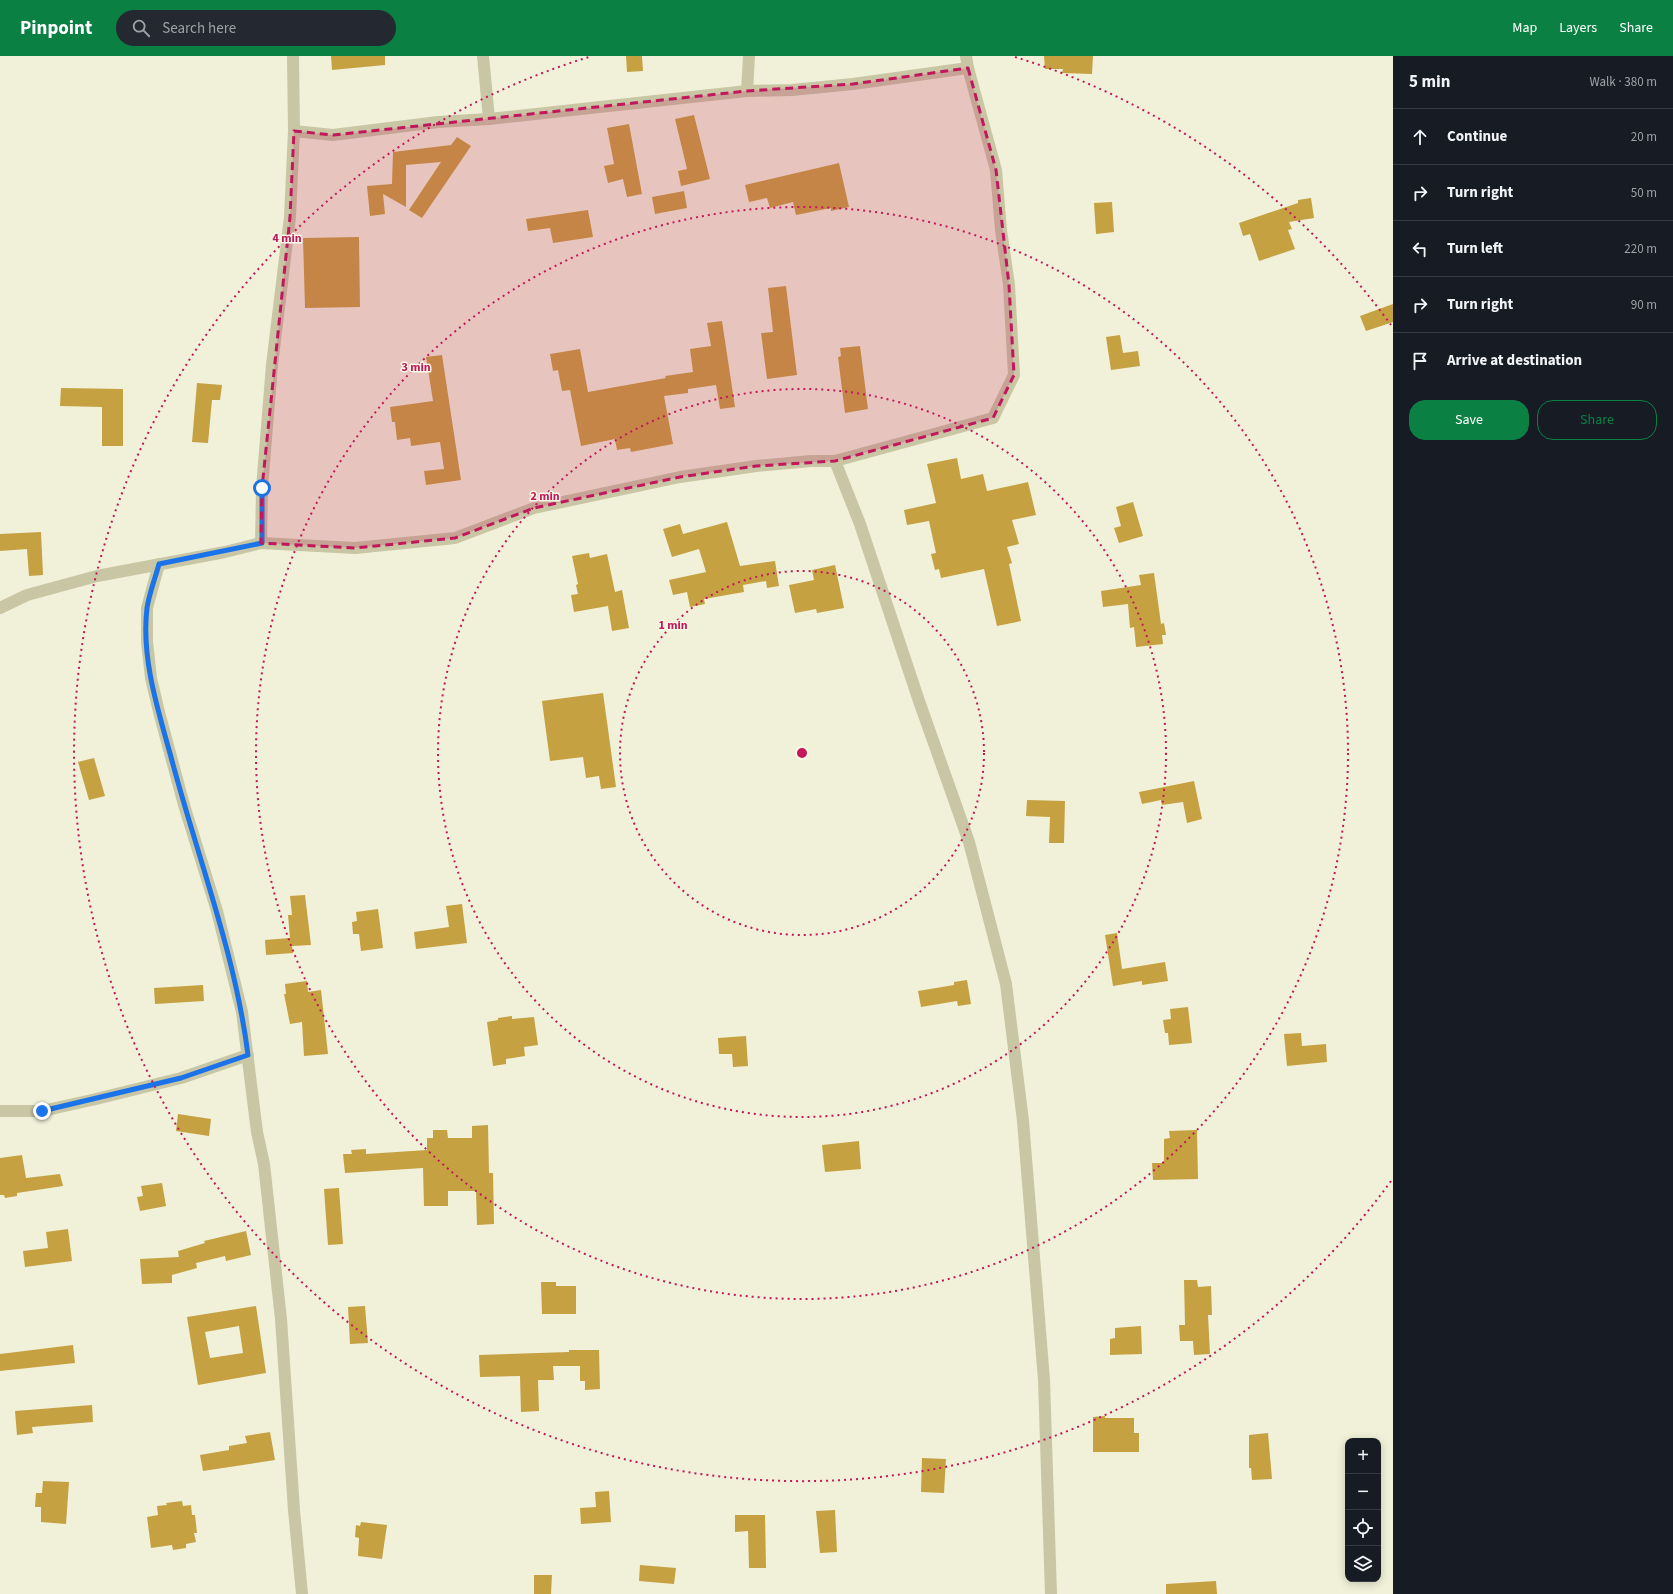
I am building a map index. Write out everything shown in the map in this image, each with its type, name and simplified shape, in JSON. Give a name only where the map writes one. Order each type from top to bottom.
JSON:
[{"type":"street","points":[[262,543],[262,488],[272,365],[290,217],[294,130],[293,56]]},
{"type":"street","points":[[483,56],[489,119]]},
{"type":"street","points":[[747,91],[749,56]]},
{"type":"street","points":[[0,608],[27,595],[97,576],[262,543],[355,548],[455,538],[534,508],[680,477],[756,466],[811,461],[835,461],[993,418],[1014,374],[1010,286],[1001,230],[996,170],[966,56]]},
{"type":"street","points":[[294,130],[333,135],[438,122],[489,119],[747,91],[792,90],[854,84],[968,68]]},
{"type":"street","points":[[835,461],[860,524],[919,701],[970,842],[1006,984],[1023,1121],[1044,1380],[1051,1594]]},
{"type":"street","points":[[159,564],[147,608],[147,642],[158,712],[184,805],[217,911],[242,1012],[257,1132],[264,1164],[281,1320],[294,1510],[302,1594]]},
{"type":"street","points":[[0,1111],[42,1111],[96,1099],[181,1078],[248,1055]]},
{"type":"highlighted area","points":[[968,68],[996,170],[1009,285],[1014,375],[993,418],[835,461],[756,466],[680,477],[534,508],[455,538],[355,548],[261,543],[262,488],[290,217],[294,131],[333,135],[747,91],[853,84]]},
{"type":"building","points":[[331,56],[385,56],[385,65],[332,70]]},
{"type":"building","points":[[626,56],[642,56],[643,71],[627,72]]},
{"type":"building","points":[[1044,56],[1093,56],[1092,74],[1062,73],[1063,69],[1045,69]]},
{"type":"building","points":[[694,115],[710,179],[681,186],[678,171],[687,169],[675,119]]},
{"type":"building","points":[[629,124],[642,194],[627,197],[623,179],[608,183],[604,166],[614,164],[607,128]]},
{"type":"building","points":[[457,137],[471,146],[422,218],[409,210],[441,162],[406,165],[406,207],[383,194],[385,214],[370,216],[367,186],[392,184],[393,152],[451,145]]},
{"type":"building","points":[[839,163],[849,207],[831,211],[831,208],[796,215],[793,202],[770,208],[767,198],[749,202],[745,185]]},
{"type":"building","points":[[684,191],[687,208],[655,214],[652,197]]},
{"type":"building","points":[[1311,198],[1314,218],[1289,222],[1292,229],[1288,230],[1295,249],[1259,261],[1250,234],[1243,236],[1239,223],[1298,203],[1298,200]]},
{"type":"building","points":[[1112,202],[1114,232],[1096,234],[1094,203]]},
{"type":"building","points":[[588,210],[593,237],[553,243],[550,228],[528,231],[526,219]]},
{"type":"building","points":[[359,237],[360,307],[305,308],[303,238]]},
{"type":"building","points":[[786,286],[797,375],[767,379],[761,333],[773,332],[768,288]]},
{"type":"building","points":[[1393,304],[1393,322],[1366,331],[1360,316]]},
{"type":"building","points":[[722,321],[735,407],[720,409],[716,385],[688,389],[688,393],[664,396],[673,444],[631,452],[630,448],[617,450],[615,439],[581,446],[570,390],[562,391],[558,370],[553,371],[550,354],[580,349],[588,392],[666,378],[665,376],[693,372],[690,349],[711,346],[707,323]]},
{"type":"building","points":[[1120,335],[1123,353],[1138,351],[1140,366],[1111,370],[1106,337]]},
{"type":"building","points":[[860,346],[868,409],[845,413],[838,357],[841,356],[840,348]]},
{"type":"building","points":[[442,355],[461,480],[426,485],[424,471],[444,469],[440,442],[411,446],[410,438],[397,440],[395,422],[392,422],[390,407],[433,401],[426,357]]},
{"type":"building","points":[[197,383],[222,385],[220,400],[212,400],[208,443],[192,442]]},
{"type":"building","points":[[61,388],[123,389],[123,446],[102,446],[102,407],[60,406]]},
{"type":"building","points":[[957,458],[961,479],[983,474],[987,491],[1028,482],[1036,515],[1012,520],[1019,544],[1007,547],[1012,563],[1009,564],[1021,621],[997,626],[984,569],[941,578],[939,569],[935,570],[931,554],[936,553],[929,521],[907,525],[904,510],[936,503],[927,464]]},
{"type":"building","points":[[1133,502],[1143,536],[1119,543],[1114,528],[1121,526],[1116,507]]},
{"type":"building","points":[[727,522],[740,566],[775,561],[779,586],[767,588],[766,581],[743,585],[744,592],[704,599],[705,604],[690,607],[687,592],[673,595],[669,580],[706,572],[699,549],[672,557],[663,529],[680,524],[683,534]]},
{"type":"building","points":[[41,532],[43,575],[29,576],[27,549],[0,551],[0,534]]},
{"type":"building","points":[[589,553],[590,558],[607,554],[615,592],[622,590],[629,628],[612,631],[608,606],[574,612],[571,595],[578,594],[576,585],[578,584],[572,556]]},
{"type":"building","points":[[835,565],[844,608],[817,613],[816,609],[795,613],[789,585],[814,580],[812,570]]},
{"type":"building","points":[[1154,573],[1161,624],[1164,623],[1166,635],[1162,635],[1163,644],[1136,647],[1134,627],[1130,628],[1128,604],[1103,607],[1101,591],[1141,585],[1139,575]]},
{"type":"building","points":[[603,693],[616,787],[601,789],[599,776],[586,778],[583,757],[550,761],[542,701]]},
{"type":"building","points":[[94,758],[105,796],[89,800],[78,762]]},
{"type":"building","points":[[1194,781],[1202,819],[1187,823],[1183,802],[1162,805],[1161,800],[1142,804],[1139,792]]},
{"type":"building","points":[[1027,800],[1065,801],[1064,843],[1049,843],[1050,817],[1026,816]]},
{"type":"building","points":[[305,895],[311,945],[292,946],[293,953],[266,955],[265,940],[290,938],[288,915],[292,915],[290,896]]},
{"type":"building","points":[[462,904],[467,943],[416,949],[414,932],[449,927],[446,906]]},
{"type":"building","points":[[378,909],[383,948],[361,951],[359,934],[353,934],[352,922],[357,921],[356,912]]},
{"type":"building","points":[[1117,933],[1122,969],[1165,962],[1168,981],[1142,985],[1142,981],[1113,986],[1105,935]]},
{"type":"building","points":[[967,980],[971,1004],[958,1006],[957,1001],[921,1007],[918,991],[954,985],[954,982]]},
{"type":"building","points":[[307,981],[308,992],[321,990],[328,1054],[304,1056],[302,1022],[290,1024],[284,994],[286,994],[285,984]]},
{"type":"building","points":[[203,985],[204,1001],[155,1004],[154,988]]},
{"type":"building","points":[[1188,1007],[1192,1043],[1169,1045],[1168,1033],[1165,1033],[1163,1020],[1171,1019],[1170,1009]]},
{"type":"building","points":[[512,1016],[512,1019],[534,1017],[538,1045],[524,1047],[525,1056],[506,1059],[506,1064],[493,1066],[487,1022],[498,1020],[498,1018]]},
{"type":"building","points":[[1301,1033],[1302,1046],[1326,1044],[1327,1062],[1287,1066],[1284,1034]]},
{"type":"building","points":[[746,1036],[748,1066],[733,1067],[732,1054],[719,1054],[718,1038]]},
{"type":"building","points":[[178,1114],[211,1119],[209,1136],[176,1131]]},
{"type":"building","points":[[488,1125],[489,1173],[493,1173],[494,1224],[477,1225],[476,1191],[448,1191],[448,1206],[424,1206],[423,1168],[345,1173],[343,1154],[352,1154],[351,1150],[366,1149],[366,1154],[427,1150],[427,1138],[433,1138],[433,1130],[447,1130],[448,1138],[472,1138],[472,1126]]},
{"type":"building","points":[[1197,1130],[1198,1179],[1153,1180],[1152,1163],[1164,1163],[1164,1139],[1170,1138],[1169,1131]]},
{"type":"building","points":[[859,1141],[861,1169],[825,1172],[822,1145]]},
{"type":"building","points":[[22,1155],[26,1178],[60,1174],[63,1186],[17,1193],[17,1196],[5,1198],[4,1195],[0,1195],[0,1158]]},
{"type":"building","points":[[162,1183],[166,1206],[140,1211],[137,1197],[143,1196],[141,1186]]},
{"type":"building","points":[[339,1188],[343,1244],[328,1245],[324,1189]]},
{"type":"building","points":[[68,1229],[72,1261],[25,1267],[23,1251],[48,1248],[46,1232]]},
{"type":"building","points":[[246,1231],[251,1255],[226,1261],[225,1256],[196,1263],[197,1268],[172,1275],[172,1283],[142,1284],[140,1259],[179,1257],[178,1251],[205,1243],[204,1241]]},
{"type":"building","points":[[1184,1280],[1197,1280],[1198,1287],[1211,1286],[1212,1315],[1208,1315],[1210,1354],[1194,1355],[1193,1341],[1180,1341],[1179,1325],[1185,1325]]},
{"type":"building","points":[[541,1282],[556,1282],[556,1286],[576,1286],[576,1314],[542,1314]]},
{"type":"building","points":[[256,1306],[266,1373],[198,1385],[187,1317]],"holes":[[[239,1326],[243,1353],[210,1358],[205,1332]]]},
{"type":"building","points":[[365,1306],[368,1343],[350,1344],[348,1307]]},
{"type":"building","points":[[1141,1326],[1142,1354],[1110,1355],[1110,1339],[1115,1338],[1115,1328]]},
{"type":"building","points":[[73,1345],[75,1363],[0,1371],[0,1354]]},
{"type":"building","points":[[569,1350],[599,1350],[600,1389],[585,1390],[585,1381],[580,1381],[580,1366],[553,1366],[554,1380],[538,1380],[539,1411],[521,1412],[520,1376],[480,1377],[479,1355],[569,1352]]},
{"type":"building","points":[[92,1405],[93,1422],[32,1427],[33,1433],[17,1435],[15,1411]]},
{"type":"building","points":[[1105,1416],[1105,1418],[1134,1418],[1134,1433],[1139,1433],[1139,1452],[1093,1452],[1093,1417]]},
{"type":"building","points":[[270,1432],[275,1460],[203,1471],[200,1455],[229,1450],[229,1446],[247,1443],[245,1436]]},
{"type":"building","points":[[1268,1433],[1272,1479],[1252,1480],[1251,1468],[1249,1468],[1249,1435]]},
{"type":"building","points":[[922,1458],[946,1459],[944,1493],[921,1492]]},
{"type":"building","points":[[43,1481],[69,1482],[66,1524],[41,1522],[41,1507],[35,1507],[36,1493],[42,1493]]},
{"type":"building","points":[[609,1491],[611,1522],[581,1524],[580,1508],[596,1507],[595,1492]]},
{"type":"building","points":[[182,1501],[183,1506],[191,1505],[192,1515],[195,1515],[197,1533],[194,1533],[196,1542],[186,1544],[186,1548],[173,1550],[172,1545],[151,1548],[147,1517],[158,1515],[157,1506]]},
{"type":"building","points":[[835,1510],[837,1552],[820,1553],[816,1511]]},
{"type":"building","points":[[735,1515],[765,1515],[766,1568],[749,1568],[748,1531],[735,1532]]},
{"type":"building","points":[[361,1522],[387,1525],[382,1559],[358,1556],[359,1538],[355,1537],[356,1525],[360,1526]]},
{"type":"building","points":[[640,1565],[676,1568],[674,1584],[639,1581]]},
{"type":"building","points":[[534,1575],[552,1575],[551,1594],[534,1594]]},
{"type":"building","points":[[1216,1581],[1217,1594],[1166,1594],[1166,1584]]},
{"type":"route","points":[[42,1111],[181,1078],[248,1055],[242,1012],[217,911],[184,805],[158,712],[147,642],[147,608],[159,564],[225,552],[262,543],[262,488]]}]
